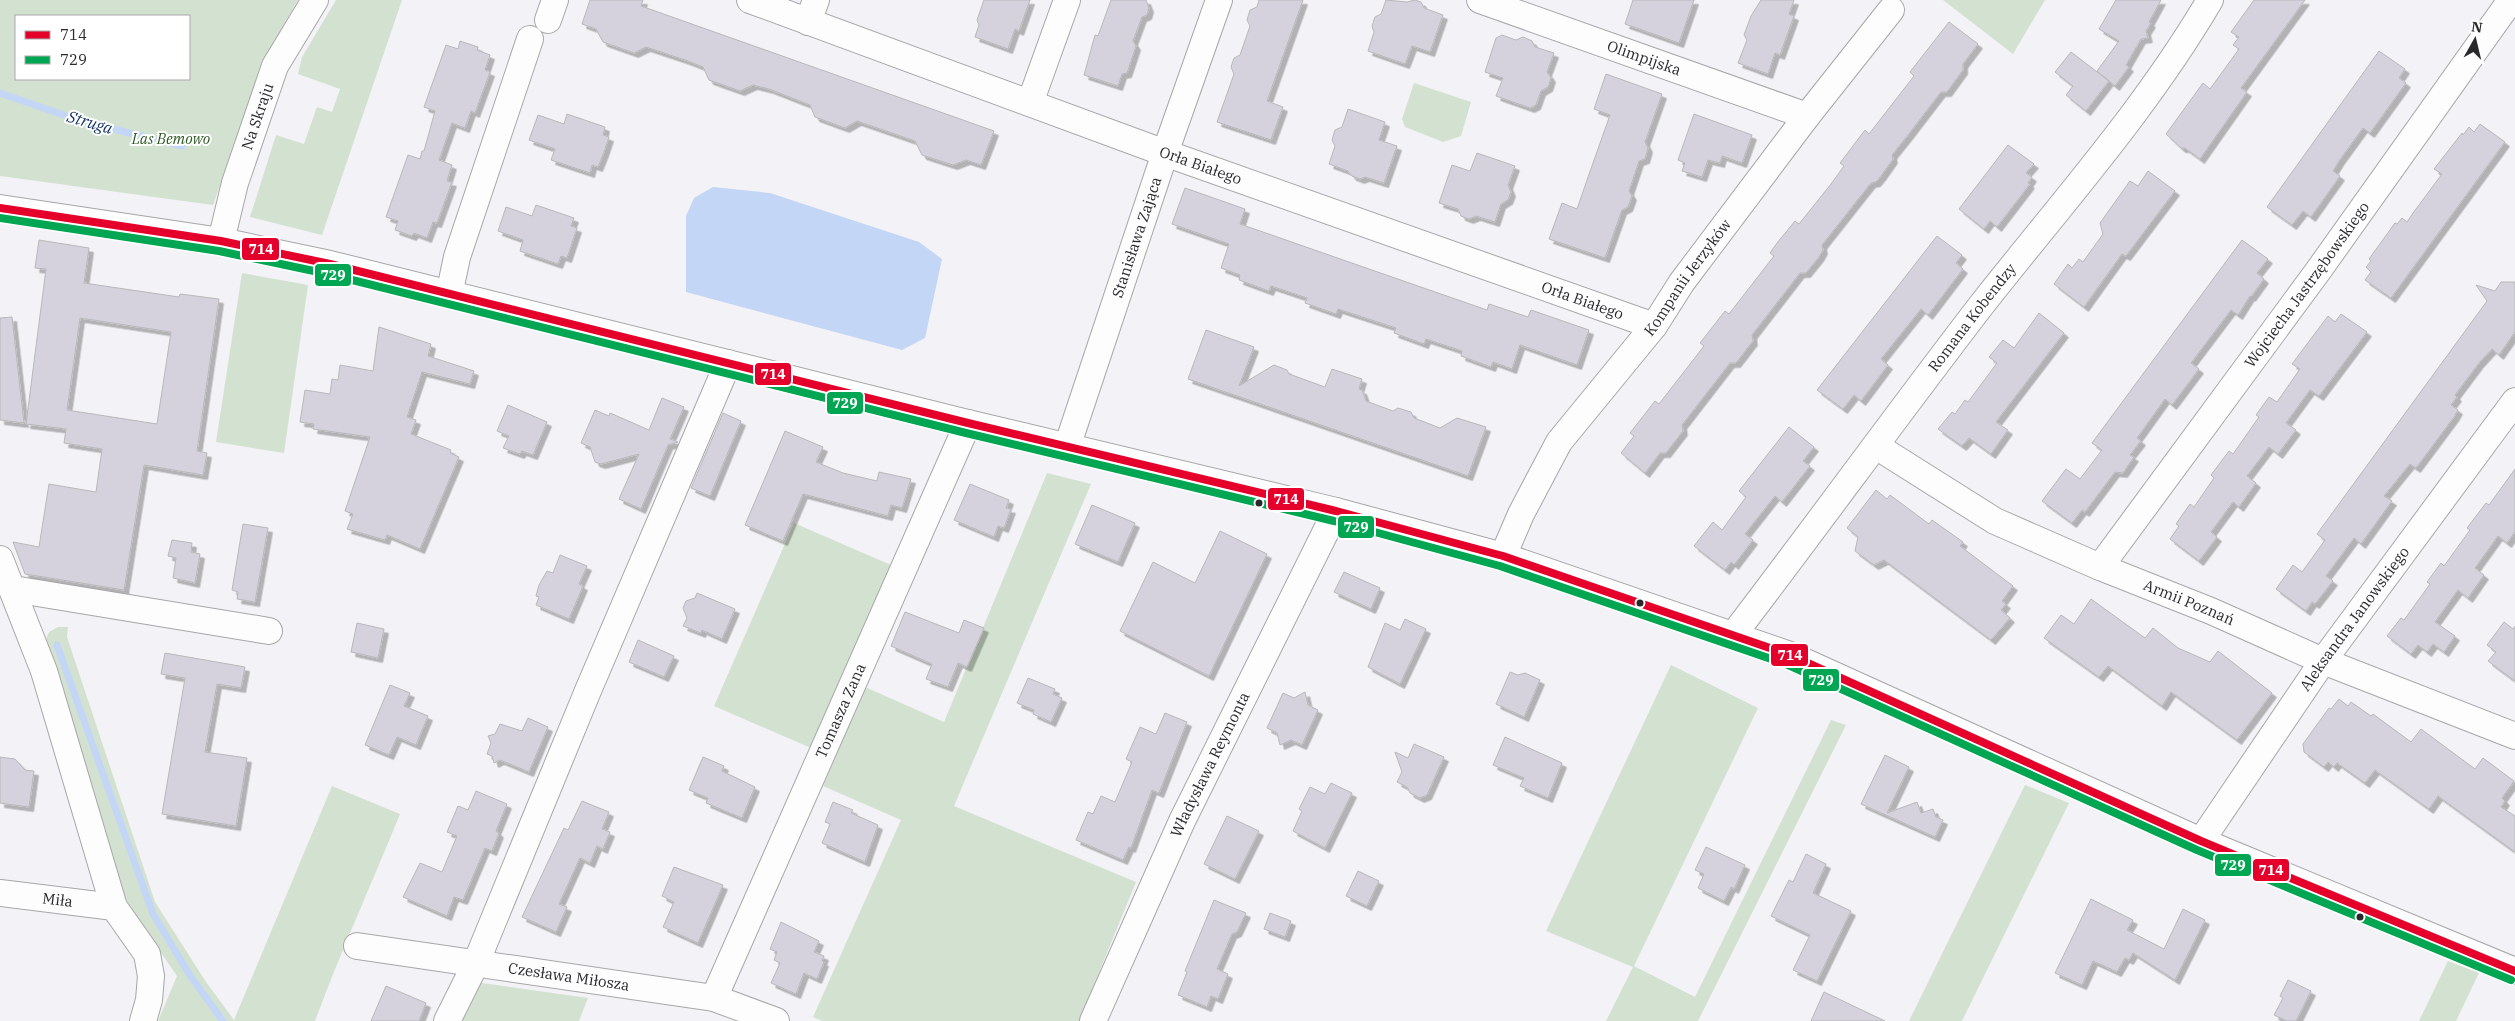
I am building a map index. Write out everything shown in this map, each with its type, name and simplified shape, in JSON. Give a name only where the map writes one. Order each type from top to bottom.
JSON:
[{"type":"street","name":"Na Skraju","points":[[221,241],[235,183],[275,66],[315,0]]},
{"type":"street","name":"Orła Białego","points":[[750,0],[812,11],[1030,103],[1654,326]]},
{"type":"street","points":[[1030,103],[1067,0]]},
{"type":"street","name":"Stanisława Zająca","points":[[1067,447],[1165,152],[1219,0]]},
{"type":"street","name":"Olimpijska","points":[[1480,0],[1807,116]]},
{"type":"street","name":"Romana Kobendzy","points":[[1734,634],[1983,303],[2122,128],[2173,58],[2210,0]]},
{"type":"street","name":"Wojciecha Jastrzębowskiego","points":[[2100,567],[2318,271],[2511,0]]},
{"type":"street","name":"Kompanii Jerzyków","points":[[1503,556],[1521,514],[1559,442],[1654,326],[1682,282],[1807,116],[1891,10]]},
{"type":"street","points":[[449,295],[457,258],[530,39]]},
{"type":"street","points":[[0,208],[221,241],[330,264],[968,423],[1336,511],[1503,556],[1734,634],[1790,655],[2200,841],[2515,971]]},
{"type":"street","points":[[448,1021],[476,963],[587,693],[728,363]]},
{"type":"street","name":"Aleksandra Janowskiego","points":[[2200,841],[2323,661],[2515,401]]},
{"type":"street","name":"Tomasza Zana","points":[[719,1007],[968,423]]},
{"type":"street","name":"Armii Poznań","points":[[1876,446],[1995,521],[2100,567],[2211,611],[2323,661],[2515,736]]},
{"type":"street","name":"Władysława Reymonta","points":[[1093,1021],[1182,821],[1336,511]]},
{"type":"street","points":[[0,560],[44,671],[114,908],[147,954],[151,976],[149,1000],[143,1021]]},
{"type":"street","points":[[13,589],[269,631]]},
{"type":"street","name":"Miła","points":[[0,893],[114,908]]},
{"type":"street","name":"Czesława Miłosza","points":[[356,946],[476,963],[719,1007],[776,1021]]},
{"type":"green space","name":"Las Bemowo","points":[[0,0],[298,0],[268,52],[213,205],[0,176]]},
{"type":"green space","points":[[336,0],[402,0],[322,235],[250,217],[276,135],[304,144],[317,107],[332,112],[340,89],[298,74],[302,57]]},
{"type":"green space","points":[[1943,0],[2045,0],[2013,54]]},
{"type":"green space","points":[[1414,83],[1471,102],[1461,136],[1443,142],[1405,127],[1402,119]]},
{"type":"green space","points":[[242,273],[308,285],[284,453],[216,442]]},
{"type":"green space","points":[[1047,473],[1091,484],[954,806],[1136,882],[1079,1021],[822,1021],[813,1017],[901,820],[823,786],[865,687],[944,722]]},
{"type":"green space","points":[[794,523],[898,568],[818,751],[714,706]]},
{"type":"green space","points":[[58,627],[68,627],[67,637],[155,902],[206,982],[234,1020],[332,786],[400,814],[315,1021],[158,1021],[177,976],[132,911],[123,892],[45,641],[49,632]]},
{"type":"green space","points":[[1671,665],[1758,708],[1634,966],[1695,997],[1831,720],[1846,725],[1698,1021],[1606,1021],[1633,967],[1546,931]]},
{"type":"green space","points":[[2025,785],[2069,803],[1962,1021],[1909,1021]]},
{"type":"green space","points":[[2448,961],[2479,973],[2456,1021],[2419,1021]]},
{"type":"green space","points":[[475,982],[588,998],[579,1021],[457,1021]]},
{"type":"water","points":[[713,187],[770,193],[919,242],[942,259],[925,338],[902,350],[686,292],[686,216],[694,198]]},
{"type":"building","points":[[590,0],[643,0],[641,6],[994,131],[981,165],[966,160],[953,165],[922,155],[915,141],[857,121],[845,128],[815,117],[810,105],[769,89],[753,85],[740,91],[709,80],[703,67],[688,61],[646,47],[634,53],[603,42],[596,29],[582,24]]},
{"type":"building","points":[[984,0],[1030,0],[1019,31],[1015,29],[1008,49],[975,37],[979,25],[977,20]]},
{"type":"building","points":[[1111,0],[1146,0],[1149,8],[1147,15],[1142,17],[1133,41],[1136,46],[1127,73],[1122,74],[1118,86],[1084,75],[1095,35],[1098,36]]},
{"type":"building","points":[[1259,0],[1303,0],[1267,101],[1283,107],[1271,140],[1217,122],[1234,74],[1231,67],[1234,58],[1240,55],[1250,26],[1247,20],[1250,10],[1257,7]]},
{"type":"building","points":[[1386,0],[1407,2],[1415,0],[1421,2],[1424,8],[1443,15],[1430,52],[1412,46],[1405,64],[1368,51],[1374,32],[1372,26],[1375,17],[1381,14]]},
{"type":"building","points":[[1633,0],[1694,0],[1679,43],[1625,24]]},
{"type":"building","points":[[1761,0],[1794,0],[1789,14],[1794,16],[1780,55],[1775,53],[1768,74],[1738,63],[1747,40],[1744,35],[1751,16]]},
{"type":"building","points":[[2116,0],[2161,0],[2149,22],[2151,23],[2146,31],[2148,38],[2141,39],[2126,65],[2129,67],[2115,86],[2097,71],[2119,41],[2099,29]]},
{"type":"building","points":[[2254,0],[2305,0],[2241,88],[2247,92],[2200,159],[2185,148],[2181,148],[2166,134],[2203,83],[2210,89],[2239,49],[2233,45],[2239,37],[2231,32]]},
{"type":"building","points":[[1949,22],[1978,44],[1963,64],[1963,70],[1947,92],[1941,92],[1892,155],[1893,159],[1881,176],[1876,182],[1871,183],[1822,245],[1823,250],[1819,257],[1806,273],[1800,273],[1752,335],[1753,341],[1736,363],[1730,363],[1682,425],[1683,431],[1666,453],[1660,453],[1645,473],[1621,453],[1634,436],[1630,433],[1655,401],[1659,404],[1704,346],[1700,343],[1725,311],[1729,314],[1774,256],[1770,253],[1777,243],[1795,221],[1799,224],[1831,184],[1844,166],[1840,163],[1865,130],[1869,134],[1914,76],[1910,72]]},
{"type":"building","points":[[1502,35],[1516,40],[1523,37],[1532,41],[1535,47],[1554,53],[1547,72],[1551,78],[1548,87],[1541,91],[1536,105],[1530,108],[1496,96],[1503,78],[1485,72],[1496,38]]},
{"type":"building","points":[[460,41],[478,47],[477,50],[490,55],[485,70],[490,72],[475,113],[471,111],[465,128],[452,123],[439,160],[452,165],[447,181],[452,182],[437,223],[433,222],[427,238],[414,233],[412,236],[395,230],[398,221],[386,217],[408,155],[420,159],[422,151],[424,151],[435,111],[424,107],[446,45],[458,49]]},
{"type":"building","points":[[2379,51],[2405,69],[2399,78],[2406,83],[2370,133],[2363,128],[2339,161],[2333,171],[2340,176],[2311,217],[2303,211],[2292,225],[2267,207]]},
{"type":"building","points":[[2071,52],[2109,81],[2086,111],[2066,95],[2073,86],[2055,72]]},
{"type":"building","points":[[1606,74],[1662,94],[1645,142],[1648,148],[1645,159],[1639,161],[1629,191],[1632,196],[1628,207],[1622,210],[1605,258],[1549,239],[1562,203],[1577,209],[1610,115],[1594,109]]},
{"type":"building","points":[[1348,109],[1385,122],[1379,140],[1397,146],[1384,183],[1365,177],[1360,179],[1352,176],[1348,171],[1329,164],[1335,146],[1332,140],[1335,130],[1342,127]]},
{"type":"building","points":[[567,114],[605,127],[603,135],[609,137],[598,167],[592,165],[590,173],[551,160],[555,149],[529,140],[538,115],[564,124]]},
{"type":"building","points":[[1694,114],[1752,135],[1742,163],[1722,156],[1720,163],[1708,160],[1702,177],[1682,171],[1685,163],[1678,160]]},
{"type":"building","points":[[2480,124],[2505,142],[2391,298],[2365,280],[2371,272],[2366,267],[2371,261],[2369,259],[2395,223],[2397,224],[2402,218],[2407,222],[2442,174],[2434,169],[2462,133],[2463,135],[2469,127],[2474,132]]},
{"type":"building","points":[[2008,145],[2034,164],[2026,173],[2032,177],[2028,183],[2030,184],[1997,227],[1990,221],[1984,229],[1959,209]]},
{"type":"building","points":[[1477,153],[1515,166],[1508,185],[1511,192],[1508,200],[1501,204],[1495,222],[1476,216],[1469,219],[1461,216],[1458,209],[1439,203],[1452,165],[1470,171]]},
{"type":"building","points":[[2148,171],[2175,191],[2126,256],[2122,254],[2084,307],[2054,284],[2068,264],[2072,268],[2079,259],[2083,262],[2103,234],[2100,223],[2130,181],[2138,186]]},
{"type":"building","points":[[1185,188],[1245,209],[1240,224],[1487,310],[1489,304],[1528,317],[1531,310],[1589,330],[1577,365],[1520,345],[1512,369],[1493,362],[1491,367],[1461,356],[1462,351],[1426,339],[1424,344],[1394,333],[1396,328],[1338,309],[1336,314],[1305,303],[1307,298],[1271,286],[1269,291],[1239,280],[1240,275],[1221,268],[1229,244],[1172,224]]},
{"type":"building","points":[[536,205],[574,218],[571,226],[577,228],[567,258],[561,256],[558,264],[520,251],[523,240],[498,231],[506,207],[532,216]]},
{"type":"building","points":[[1937,236],[1962,255],[1956,263],[1963,269],[1928,315],[1921,309],[1881,359],[1888,365],[1861,401],[1854,395],[1843,409],[1817,390]]},
{"type":"building","points":[[39,240],[89,248],[84,283],[179,297],[180,294],[219,299],[197,451],[207,453],[203,475],[144,465],[124,590],[25,574],[13,542],[39,547],[49,484],[96,492],[102,449],[64,443],[66,429],[26,424],[46,269],[35,268]],"holes":[[[80,318],[171,332],[157,424],[67,410]]]},
{"type":"building","points":[[2242,240],[2268,259],[2257,273],[2264,279],[2238,315],[2231,310],[2191,363],[2199,369],[2172,405],[2165,399],[2137,438],[2141,441],[2130,455],[2134,457],[2123,473],[2115,472],[2085,512],[2082,510],[2072,523],[2042,501],[2066,469],[2080,479],[2102,450],[2092,443]]},
{"type":"building","points":[[2501,282],[2515,282],[2515,332],[2499,355],[2492,349],[2455,395],[2457,397],[2451,405],[2458,410],[2454,417],[2416,468],[2410,464],[2384,496],[2392,501],[2361,544],[2354,538],[2326,576],[2333,581],[2315,604],[2312,602],[2306,611],[2276,589],[2293,565],[2302,572],[2325,540],[2317,534],[2487,301],[2476,285],[2495,291]]},
{"type":"building","points":[[2039,313],[2064,333],[1996,422],[2008,430],[1991,454],[1969,438],[1962,446],[1938,429],[1952,412],[1955,414],[1965,400],[1968,402],[1997,363],[1989,357],[2003,340],[2014,348]]},
{"type":"building","points":[[2341,314],[2367,332],[2319,396],[2310,390],[2286,423],[2296,430],[2278,454],[2269,447],[2247,476],[2256,483],[2239,507],[2233,502],[2211,532],[2217,537],[2199,561],[2170,539],[2179,526],[2176,524],[2190,504],[2194,507],[2214,478],[2211,475],[2229,451],[2233,454],[2259,417],[2256,415],[2269,397],[2277,402],[2300,369],[2292,364],[2328,316],[2335,322]]},
{"type":"building","points":[[12,317],[24,423],[0,420],[0,318]]},
{"type":"building","points":[[379,327],[431,344],[428,356],[474,371],[470,384],[422,372],[407,417],[416,420],[411,434],[451,450],[450,453],[459,457],[420,549],[387,535],[385,540],[347,529],[353,514],[345,511],[370,437],[313,429],[314,424],[300,422],[305,390],[330,394],[332,379],[338,380],[340,365],[373,371]]},
{"type":"building","points":[[1206,330],[1254,347],[1239,386],[1274,365],[1287,370],[1289,374],[1325,387],[1332,369],[1362,379],[1359,389],[1362,390],[1366,401],[1393,411],[1398,408],[1411,412],[1414,418],[1440,428],[1457,418],[1486,427],[1468,476],[1188,379]]},
{"type":"building","points":[[662,398],[684,407],[670,439],[678,442],[668,445],[641,509],[619,499],[639,454],[601,464],[595,462],[590,447],[581,443],[595,410],[609,416],[610,413],[649,430]]},
{"type":"building","points":[[508,405],[547,422],[533,455],[522,451],[520,454],[503,448],[509,436],[497,431]]},
{"type":"building","points":[[723,413],[741,421],[710,496],[691,488]]},
{"type":"building","points":[[1789,427],[1814,447],[1803,461],[1810,466],[1782,502],[1775,496],[1745,534],[1753,540],[1734,565],[1731,562],[1725,570],[1694,546],[1713,522],[1722,530],[1746,497],[1739,491]]},
{"type":"building","points":[[785,431],[823,447],[816,462],[843,473],[877,481],[879,472],[911,479],[902,508],[891,505],[888,516],[803,494],[783,541],[745,525]]},
{"type":"building","points":[[2515,469],[2515,532],[2507,543],[2498,536],[2475,568],[2484,575],[2468,598],[2458,590],[2435,622],[2455,636],[2444,652],[2433,644],[2427,652],[2418,645],[2411,654],[2387,636],[2401,618],[2404,620],[2430,584],[2427,582],[2441,563],[2444,566],[2470,530],[2467,528],[2486,503],[2489,505]]},
{"type":"building","points":[[970,484],[1009,500],[1006,508],[1011,509],[1004,528],[998,526],[994,537],[954,520]]},
{"type":"building","points":[[1876,490],[1887,499],[1890,495],[1929,524],[1932,520],[1963,542],[1960,546],[2013,586],[2002,601],[2006,604],[2001,610],[2010,618],[1991,640],[1884,560],[1874,565],[1855,551],[1858,537],[1847,528]]},
{"type":"building","points":[[1092,505],[1135,523],[1118,562],[1075,544]]},
{"type":"building","points":[[243,524],[268,528],[255,602],[237,599],[238,592],[232,590]]},
{"type":"building","points":[[1220,531],[1267,554],[1209,676],[1120,631],[1153,562],[1195,583]]},
{"type":"building","points":[[172,540],[192,543],[191,552],[200,554],[195,583],[173,578],[176,558],[168,556]]},
{"type":"building","points":[[560,555],[587,566],[579,584],[583,586],[569,619],[536,605],[539,597],[536,596],[539,585],[547,571],[553,573]]},
{"type":"building","points":[[1344,572],[1380,588],[1371,609],[1334,592]]},
{"type":"building","points":[[697,593],[735,609],[722,639],[702,630],[701,633],[683,626],[687,618],[683,608],[686,601],[695,598]]},
{"type":"building","points":[[2091,599],[2145,638],[2153,628],[2178,648],[2210,662],[2218,651],[2272,693],[2237,740],[2171,692],[2162,706],[2108,666],[2099,677],[2044,638],[2061,615],[2074,624]]},
{"type":"building","points":[[905,612],[959,633],[964,620],[984,628],[967,667],[958,663],[948,687],[926,679],[932,664],[891,646]]},
{"type":"building","points":[[1405,619],[1426,629],[1400,684],[1368,667],[1385,623],[1400,630]]},
{"type":"building","points":[[2504,622],[2513,629],[2515,626],[2515,681],[2488,661],[2496,652],[2487,645]]},
{"type":"building","points":[[357,623],[384,629],[378,658],[351,652]]},
{"type":"building","points":[[638,640],[674,656],[664,677],[629,662]]},
{"type":"building","points":[[165,653],[245,667],[241,688],[217,684],[205,752],[247,758],[236,826],[162,814],[185,678],[161,674]]},
{"type":"building","points":[[1510,672],[1518,675],[1525,673],[1540,680],[1524,717],[1496,704]]},
{"type":"building","points":[[1028,678],[1055,689],[1053,694],[1062,698],[1051,722],[1033,714],[1034,710],[1017,703]]},
{"type":"building","points":[[390,685],[410,693],[404,706],[428,716],[416,745],[397,737],[389,755],[365,745]]},
{"type":"building","points":[[1305,692],[1308,705],[1318,710],[1302,745],[1291,740],[1280,745],[1277,733],[1267,728],[1283,693],[1294,698]]},
{"type":"building","points":[[2339,699],[2348,706],[2351,702],[2371,716],[2373,714],[2411,742],[2421,729],[2475,769],[2483,758],[2514,781],[2502,798],[2505,801],[2501,807],[2515,816],[2515,852],[2438,796],[2429,809],[2375,770],[2365,783],[2337,763],[2334,767],[2328,762],[2324,767],[2304,752],[2303,744],[2329,708],[2331,709]]},
{"type":"building","points":[[1165,713],[1187,722],[1159,793],[1152,790],[1131,848],[1129,847],[1123,860],[1076,840],[1088,812],[1093,814],[1101,796],[1115,802],[1132,762],[1126,759],[1140,727],[1156,734]]},
{"type":"building","points":[[528,718],[548,727],[529,772],[500,760],[494,763],[492,756],[487,754],[491,743],[488,736],[495,734],[500,724],[522,731]]},
{"type":"building","points":[[1505,737],[1562,763],[1548,798],[1520,786],[1524,778],[1493,765]]},
{"type":"building","points":[[1414,744],[1444,757],[1427,795],[1420,798],[1410,793],[1407,787],[1397,782],[1402,772],[1395,752],[1408,758]]},
{"type":"building","points":[[1885,755],[1909,767],[1887,813],[1917,802],[1921,813],[1933,809],[1936,817],[1943,820],[1935,837],[1861,804]]},
{"type":"building","points":[[0,757],[15,759],[25,770],[34,771],[29,807],[0,803]]},
{"type":"building","points":[[703,757],[724,766],[722,771],[755,787],[742,818],[706,803],[708,798],[689,790]]},
{"type":"building","points":[[1331,783],[1352,793],[1325,848],[1293,831],[1302,811],[1299,809],[1310,787],[1325,794]]},
{"type":"building","points":[[476,791],[507,804],[496,831],[499,833],[492,851],[485,848],[463,900],[454,897],[447,916],[403,897],[420,863],[442,872],[457,836],[447,832],[458,806],[468,810]]},
{"type":"building","points":[[582,801],[609,812],[602,829],[610,832],[603,849],[597,846],[590,863],[580,858],[559,904],[567,907],[556,932],[522,917],[564,828],[568,830]]},
{"type":"building","points":[[833,802],[853,810],[851,813],[878,825],[865,862],[822,843],[830,824],[825,822]]},
{"type":"building","points":[[1227,816],[1259,831],[1235,879],[1204,864]]},
{"type":"building","points":[[1706,847],[1745,865],[1734,889],[1731,887],[1724,901],[1698,888],[1704,874],[1695,870]]},
{"type":"building","points":[[1806,854],[1826,864],[1813,893],[1851,911],[1817,981],[1793,970],[1810,935],[1771,916],[1789,880],[1793,882]]},
{"type":"building","points":[[674,867],[723,885],[698,943],[663,927],[674,902],[662,896]]},
{"type":"building","points":[[1358,871],[1379,881],[1367,906],[1346,896]]},
{"type":"building","points":[[2091,899],[2133,920],[2127,930],[2164,949],[2183,909],[2205,920],[2175,980],[2133,953],[2129,960],[2125,958],[2117,972],[2093,961],[2082,985],[2055,973]]},
{"type":"building","points":[[1214,900],[1246,913],[1237,932],[1232,934],[1217,969],[1228,974],[1218,999],[1211,996],[1207,1007],[1178,995],[1187,972],[1185,971]]},
{"type":"building","points":[[1270,913],[1291,921],[1285,937],[1264,929]]},
{"type":"building","points":[[781,922],[819,941],[814,952],[824,956],[822,961],[824,962],[817,979],[804,973],[796,994],[771,983],[780,963],[774,960],[777,952],[770,949]]},
{"type":"building","points":[[2288,980],[2311,991],[2296,1021],[2287,1021],[2274,1015],[2283,998],[2280,996]]},
{"type":"building","points":[[386,986],[426,1003],[419,1021],[371,1021]]},
{"type":"building","points":[[1824,992],[1885,1021],[1811,1021]]},
{"type":"waterway","name":"Struga","points":[[0,93],[81,121],[182,146]]},
{"type":"waterway","points":[[57,645],[153,914],[191,977],[223,1021]]},
{"type":"transit line","name":"714","points":[[0,208],[221,241],[330,264],[968,423],[1336,511],[1503,556],[1790,655],[2201,841],[2515,971]]},
{"type":"transit line","name":"729","points":[[0,218],[219,251],[328,274],[966,433],[1334,521],[1500,566],[1786,664],[2197,850],[2511,980]]}]
